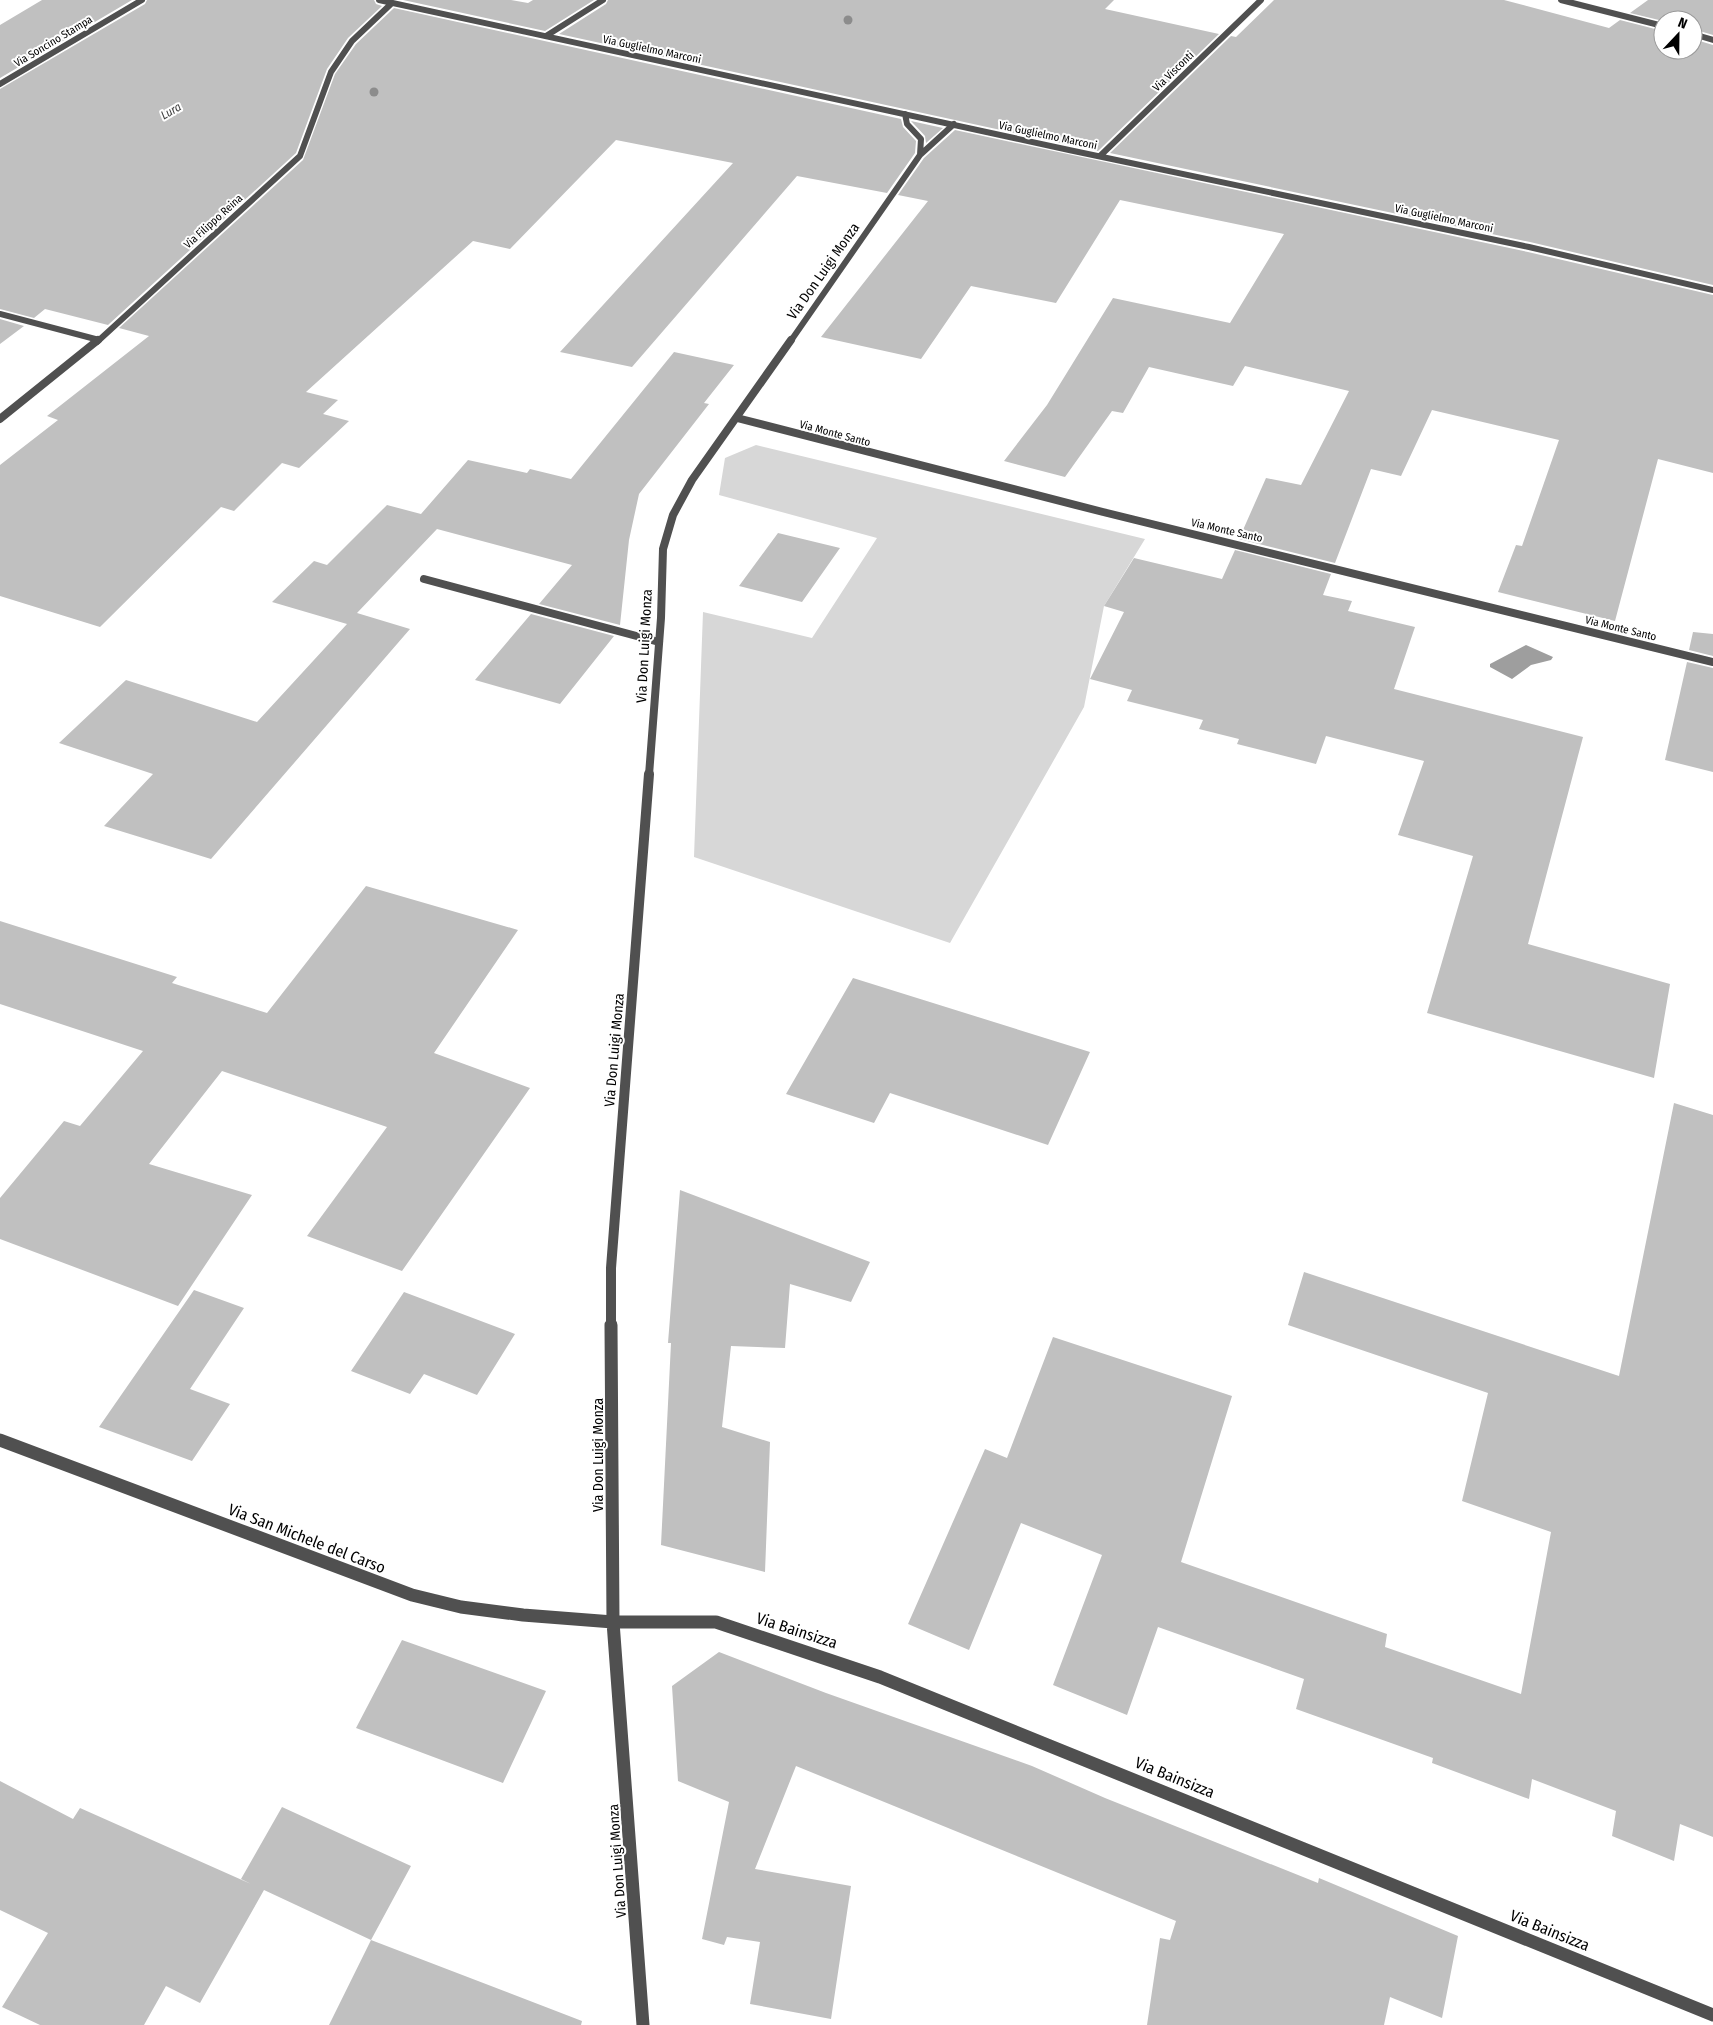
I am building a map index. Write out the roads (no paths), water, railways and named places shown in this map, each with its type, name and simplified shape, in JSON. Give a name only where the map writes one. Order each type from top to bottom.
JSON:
[{"type":"street","name":"Via Soncino Stampa","points":[[0,84],[142,0]]},
{"type":"street","name":"Via Guglielmo Marconi","points":[[379,0],[1100,156],[1529,246],[1713,290]]},
{"type":"street","points":[[546,36],[603,0]]},
{"type":"street","name":"Via Visconti","points":[[1100,156],[1261,0]]},
{"type":"street","points":[[1561,0],[1653,23]]},
{"type":"street","name":"Via Filippo Reina","points":[[0,419],[99,340],[300,156],[331,72],[352,41],[392,3]]},
{"type":"street","points":[[905,114],[907,124],[921,139],[920,155]]},
{"type":"street","name":"Via Don Luigi Monza","points":[[643,2025],[613,1622],[611,1268],[659,642],[662,550],[673,514],[692,480],[920,155],[954,124]]},
{"type":"street","points":[[0,314],[99,340]]},
{"type":"street","name":"Via Monte Santo","points":[[737,418],[983,483],[1713,662]]},
{"type":"street","points":[[424,579],[659,642]]},
{"type":"street","name":"Via San Michele del Carso","points":[[0,1440],[412,1595],[462,1608],[613,1622]]},
{"type":"street","name":"Via Bainsizza","points":[[613,1622],[716,1622],[880,1677],[1713,2015]]},
{"type":"water label","name":"Lura","points":[[171,111]]}]
